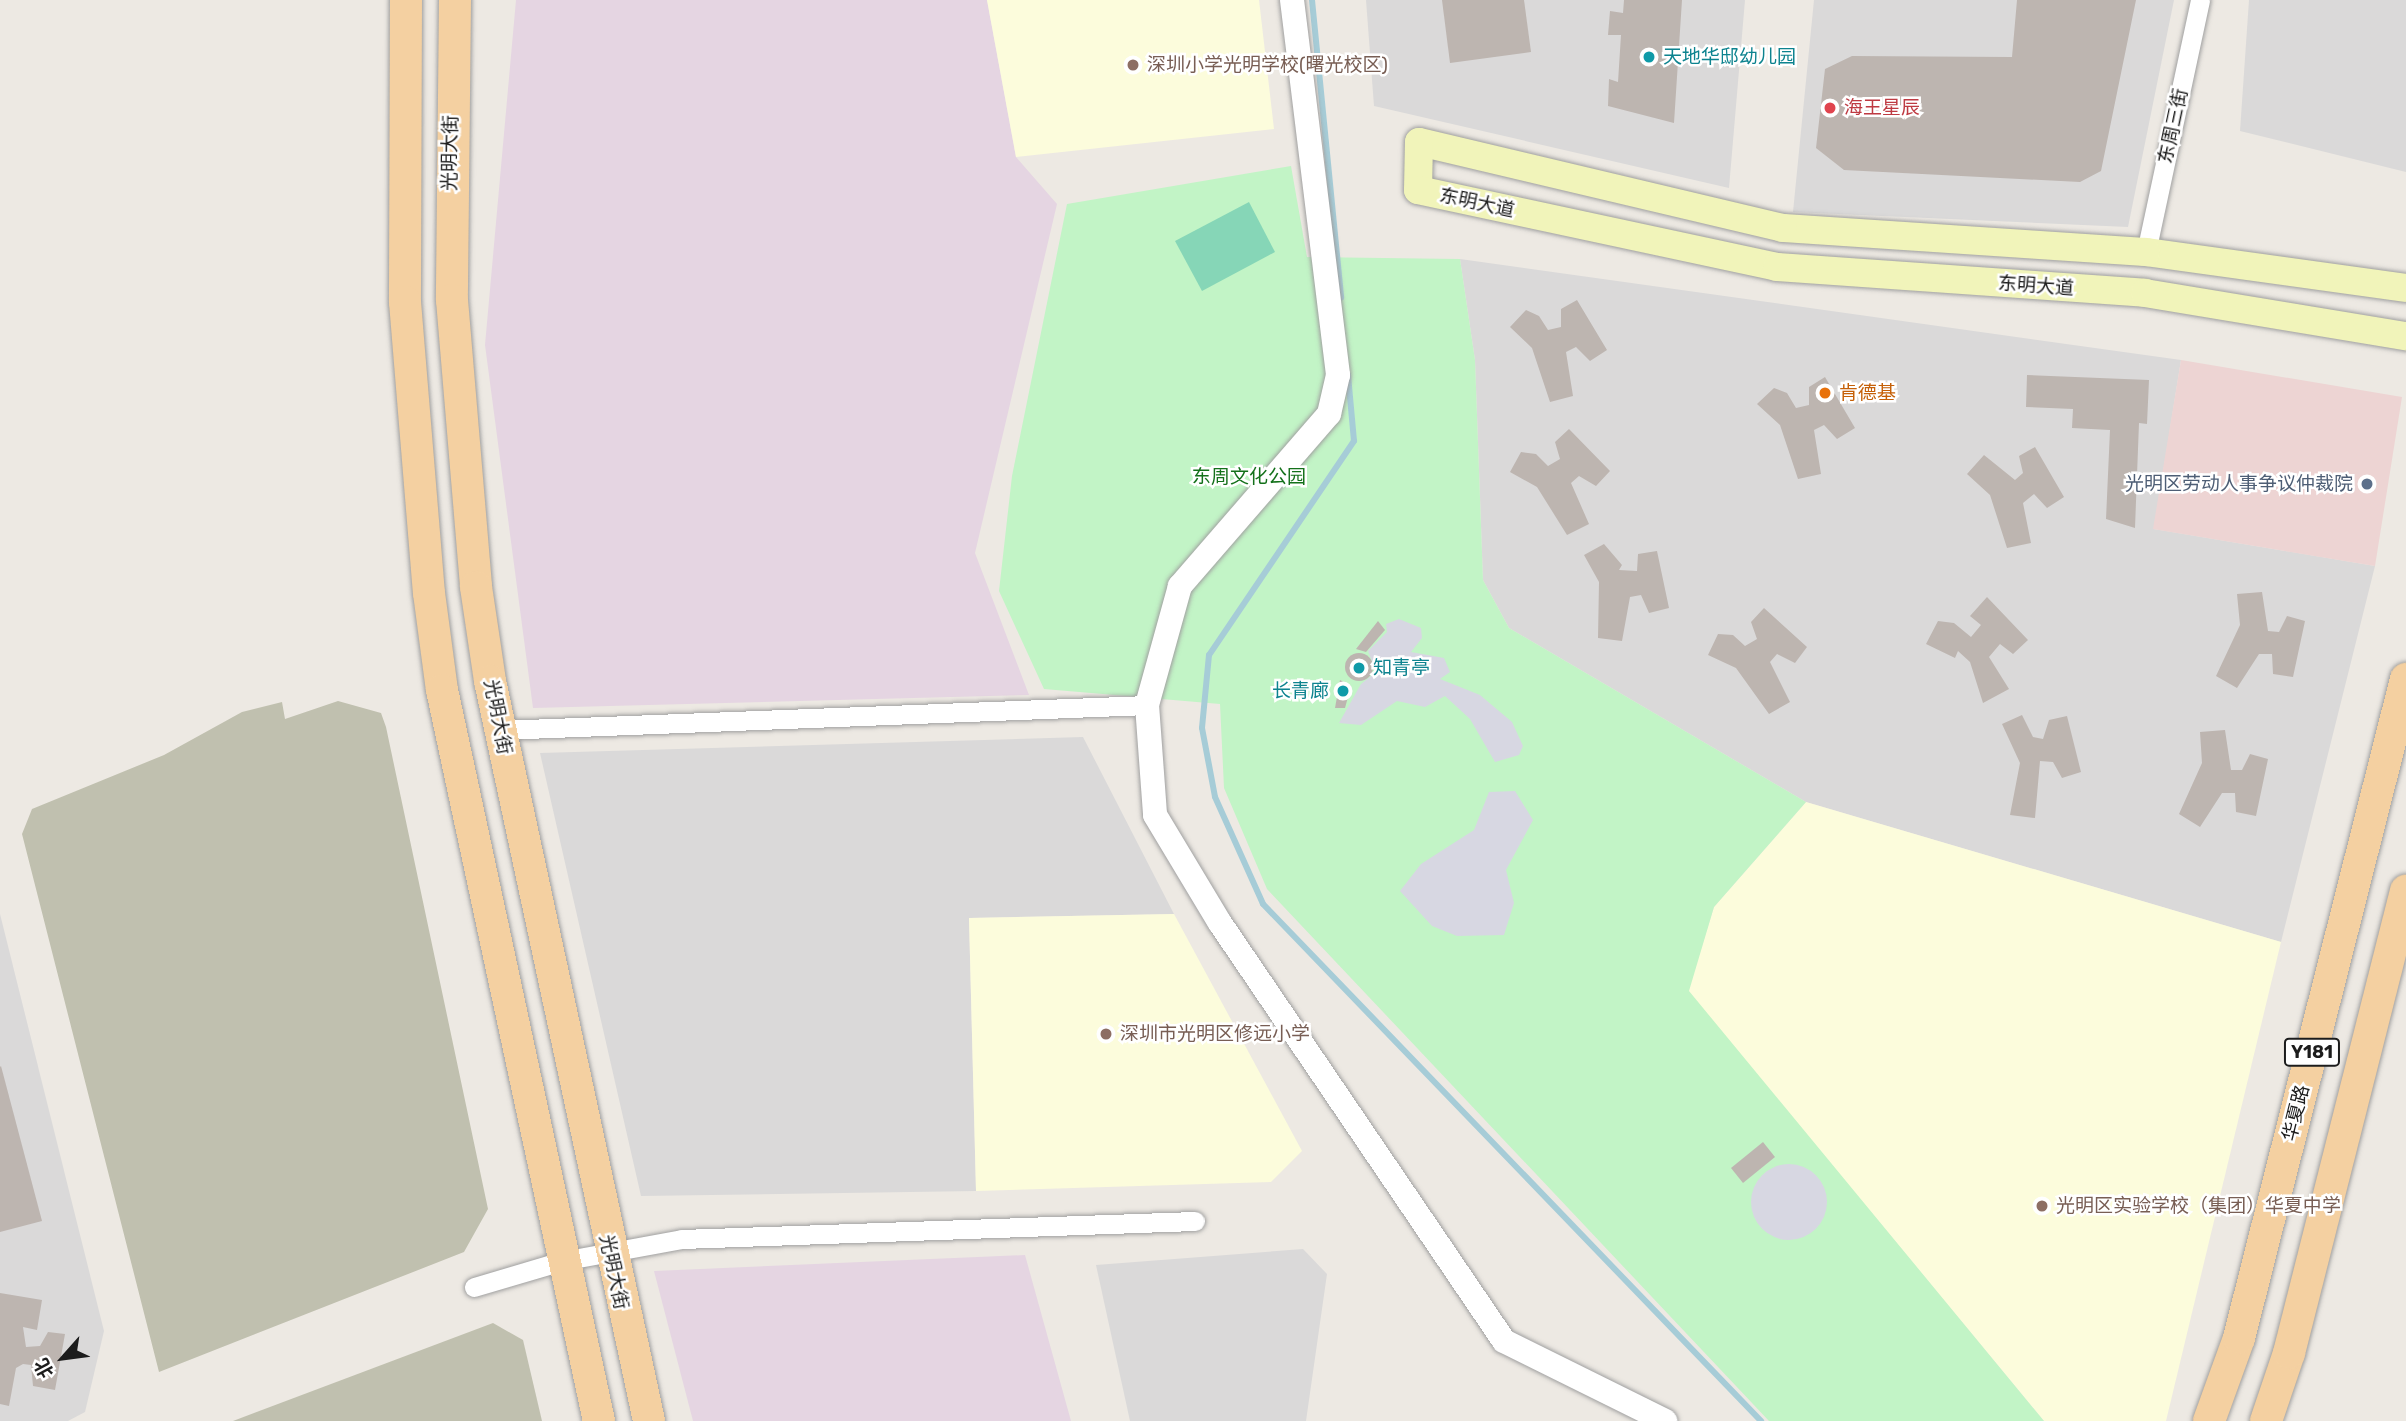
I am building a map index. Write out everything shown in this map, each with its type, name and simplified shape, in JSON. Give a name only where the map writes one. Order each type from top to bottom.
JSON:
[{"type":"main road","points":[[406,0],[404,302],[429,593],[442,690],[562,1261],[599,1421]]},
{"type":"main road","name":"光明大街","points":[[455,0],[450,204],[457,396],[476,587],[500,730],[609,1252],[649,1421]]},
{"type":"main road","name":"东明大道","points":[[2406,288],[2146,252],[1783,228],[1419,142],[1418,190],[1777,267],[2145,293],[2406,335]]},
{"type":"main road","name":"华夏路","points":[[2209,1421],[2239,1338],[2406,680]]},
{"type":"main road","name":"Y181","points":[[2266,1421],[2289,1353],[2406,891]]},
{"type":"street","points":[[1292,0],[1338,375],[1329,414],[1180,586],[1147,705],[1155,815],[1220,923],[1504,1341],[1665,1421]]},
{"type":"street","name":"东周三街","points":[[2146,252],[2200,0]]},
{"type":"street","points":[[500,730],[1147,705]]},
{"type":"street","points":[[474,1287],[562,1261],[682,1239],[1195,1221]]},
{"type":"shaded area","points":[[516,0],[987,0],[1016,157],[1057,204],[975,553],[1029,695],[533,708],[485,345]]},
{"type":"shaded area","name":"深圳小学光明学校(曙光校区)","points":[[987,0],[1259,0],[1274,129],[1016,157]]},
{"type":"shaded area","points":[[1366,0],[1745,0],[1729,188],[1374,106]]},
{"type":"shaded area","points":[[1814,0],[2174,0],[2128,227],[1793,212]]},
{"type":"shaded area","points":[[2249,0],[2406,0],[2406,172],[2240,131]]},
{"type":"shaded area","points":[[1460,259],[2181,360],[2154,529],[2375,566],[2281,942],[1806,802],[1509,628],[1483,580],[1475,360]]},
{"type":"shaded area","points":[[2181,360],[2402,397],[2375,566],[2153,529]]},
{"type":"shaded area","points":[[1399,619],[1421,628],[1422,638],[1411,652],[1444,658],[1450,672],[1440,679],[1480,695],[1512,722],[1523,746],[1519,755],[1495,762],[1470,719],[1445,696],[1425,707],[1397,701],[1361,725],[1339,723],[1361,684],[1376,672],[1368,651],[1387,632],[1386,624]]},
{"type":"shaded area","points":[[338,701],[381,713],[386,727],[488,1209],[464,1252],[159,1372],[22,834],[32,809],[164,755],[242,712],[282,702],[285,719]]},
{"type":"shaded area","points":[[1083,737],[1174,914],[969,918],[976,1191],[641,1196],[540,753]]},
{"type":"shaded area","points":[[1515,791],[1533,820],[1506,870],[1514,903],[1504,935],[1457,936],[1432,926],[1400,891],[1421,864],[1474,830],[1489,792]]},
{"type":"shaded area","name":"光明区实验学校（集团）华夏中学","points":[[1806,802],[2281,942],[2166,1421],[2044,1421],[1688,991],[1714,907]]},
{"type":"shaded area","points":[[0,914],[104,1331],[85,1412],[68,1421],[0,1421]]},
{"type":"shaded area","name":"深圳市光明区修远小学","points":[[1174,914],[1302,1151],[1271,1182],[976,1191],[969,918]]},
{"type":"shaded area","points":[[1782,1164],[1796,1164],[1810,1170],[1821,1181],[1827,1202],[1824,1217],[1816,1229],[1796,1240],[1782,1240],[1768,1234],[1757,1223],[1751,1209],[1751,1195],[1757,1181],[1768,1170]]},
{"type":"shaded area","points":[[1303,1249],[1327,1274],[1306,1421],[1130,1421],[1096,1265]]},
{"type":"shaded area","points":[[1025,1255],[1071,1421],[693,1421],[654,1271]]},
{"type":"shaded area","points":[[493,1323],[523,1340],[542,1421],[233,1421]]},
{"type":"green space","name":"东周文化公园","points":[[1291,166],[1307,257],[1460,259],[1475,360],[1483,580],[1509,628],[1806,802],[1714,907],[1689,991],[2044,1421],[1769,1421],[1267,889],[1224,788],[1220,704],[1044,689],[999,591],[1012,476],[1067,204]]},
{"type":"green space","points":[[1249,202],[1275,252],[1202,291],[1175,241]]},
{"type":"building","points":[[1442,0],[1524,0],[1531,52],[1450,63]]},
{"type":"building","name":"天地华邸幼儿园","points":[[1624,0],[1682,0],[1674,123],[1608,106],[1609,79],[1618,82],[1621,35],[1608,35],[1610,11],[1623,13]]},
{"type":"building","points":[[2017,0],[2136,0],[2101,171],[2080,182],[1844,170],[1816,148],[1825,69],[1852,56],[2012,57]]},
{"type":"building","points":[[1577,300],[1607,350],[1590,361],[1576,347],[1566,352],[1573,396],[1550,402],[1532,348],[1510,327],[1526,310],[1539,316],[1548,330],[1561,327],[1561,309]]},
{"type":"building","points":[[2027,375],[2149,380],[2147,424],[2139,423],[2135,528],[2106,519],[2110,430],[2072,428],[2073,409],[2026,407]]},
{"type":"building","points":[[1825,377],[1855,428],[1837,439],[1824,425],[1814,430],[1821,474],[1798,479],[1780,425],[1757,404],[1774,388],[1787,393],[1796,408],[1809,405],[1809,387]]},
{"type":"building","points":[[1569,429],[1610,471],[1596,486],[1579,476],[1571,483],[1589,524],[1567,535],[1537,487],[1510,472],[1521,452],[1536,454],[1548,466],[1560,459],[1555,442]]},
{"type":"building","points":[[2035,447],[2064,497],[2047,508],[2034,494],[2023,503],[2031,543],[2007,548],[1990,495],[1967,474],[1984,455],[2015,480],[2023,473],[2019,456]]},
{"type":"building","points":[[1604,544],[1622,565],[1619,570],[1637,571],[1638,554],[1657,551],[1669,608],[1649,613],[1641,595],[1630,597],[1622,641],[1598,638],[1599,582],[1584,555]]},
{"type":"building","points":[[2262,592],[2268,631],[2279,632],[2287,616],[2305,621],[2293,677],[2273,674],[2272,654],[2259,654],[2237,688],[2216,676],[2240,625],[2237,594]]},
{"type":"building","points":[[1987,597],[2028,640],[2013,654],[2000,644],[1989,657],[2009,689],[1983,703],[1970,662],[1958,651],[1955,658],[1926,644],[1938,621],[1954,623],[1971,637],[1981,625],[1970,616]]},
{"type":"building","points":[[1764,608],[1807,647],[1795,663],[1777,654],[1770,662],[1790,702],[1769,714],[1736,668],[1708,655],[1718,634],[1733,635],[1745,646],[1757,639],[1751,622]]},
{"type":"building","points":[[1378,621],[1385,630],[1366,652],[1356,649]]},
{"type":"building","name":"知青亭","points":[[1359,653],[1369,657],[1373,667],[1369,677],[1359,681],[1349,677],[1345,667],[1349,657]]},
{"type":"building","name":"长青廊","points":[[1340,680],[1351,686],[1345,708],[1335,708]]},
{"type":"building","points":[[2022,715],[2033,737],[2043,739],[2049,720],[2067,716],[2081,772],[2062,778],[2053,762],[2040,761],[2035,818],[2010,815],[2020,763],[2002,724]]},
{"type":"building","points":[[2225,730],[2231,770],[2242,770],[2250,754],[2268,759],[2256,816],[2236,812],[2235,793],[2222,793],[2200,827],[2179,814],[2202,763],[2200,732]]},
{"type":"building","points":[[0,1067],[42,1221],[0,1232]]},
{"type":"building","points":[[1763,1142],[1775,1157],[1743,1183],[1731,1168]]},
{"type":"building","points":[[0,1293],[42,1300],[37,1330],[23,1327],[26,1347],[40,1346],[48,1332],[65,1334],[55,1390],[33,1386],[31,1365],[23,1364],[16,1368],[9,1406],[0,1404]]},
{"type":"waterway","points":[[1312,0],[1341,298]]},
{"type":"waterway","points":[[1348,375],[1354,441],[1209,655],[1202,728],[1215,797],[1263,904],[1761,1421]]},
{"type":"place","name":"天地华邸幼儿园","points":[[1649,57]]},
{"type":"place","name":"深圳小学光明学校(曙光校区)","points":[[1133,65]]},
{"type":"place","name":"海王星辰","points":[[1830,108]]},
{"type":"place","name":"肯德基","points":[[1825,393]]},
{"type":"place","name":"光明区劳动人事争议仲裁院","points":[[2367,484]]},
{"type":"place","name":"知青亭","points":[[1359,668]]},
{"type":"place","name":"长青廊","points":[[1343,691]]},
{"type":"place","name":"深圳市光明区修远小学","points":[[1106,1034]]},
{"type":"place","name":"光明区实验学校（集团）华夏中学","points":[[2042,1206]]}]
